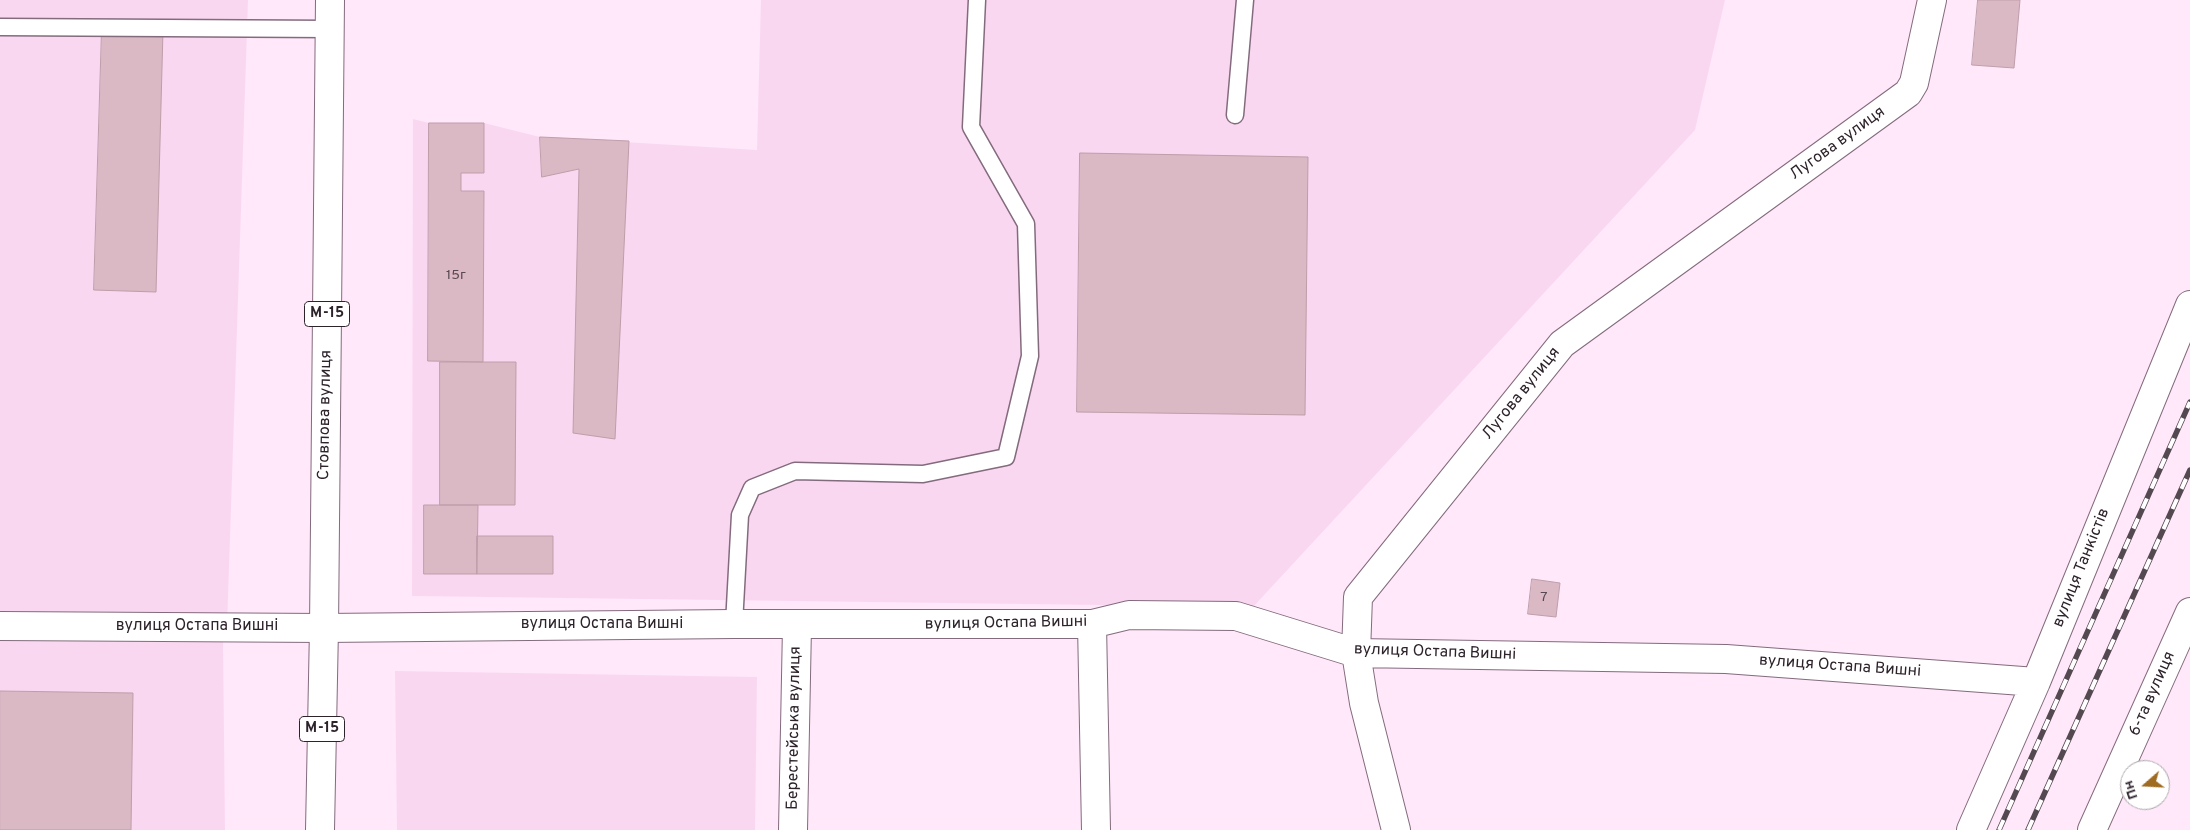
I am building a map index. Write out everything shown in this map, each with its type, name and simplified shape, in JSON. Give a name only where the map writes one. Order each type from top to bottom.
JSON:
[{"type":"street","name":"Стовпова вулиця","points":[[320,830],[324,628],[330,0]]},
{"type":"street","name":"Лугова вулиця","points":[[1396,830],[1364,704],[1356,653],[1358,597],[1562,344],[1908,93],[1914,83],[1932,0]]},
{"type":"street","name":"вулиця Танкістів","points":[[1971,830],[2036,682],[2190,305]]},
{"type":"street","name":"6-та вулиця","points":[[2092,830],[2190,612]]},
{"type":"street","name":"вулиця Остапа Вишні","points":[[0,626],[324,628],[734,624],[797,626],[1092,624],[1129,615],[1236,616],[1356,653],[1726,658],[2036,682]]},
{"type":"street","points":[[1092,624],[1096,830]]},
{"type":"street","name":"Берестейська вулиця","points":[[793,830],[797,626]]},
{"type":"lane","points":[[734,624],[740,515],[752,488],[795,471],[923,474],[1006,457],[1030,356],[1026,224],[971,127],[977,0]]},
{"type":"lane","points":[[1235,115],[1245,0]]},
{"type":"lane","points":[[0,27],[330,29]]},
{"type":"shaded area","points":[[0,0],[248,0],[227,627],[0,614]]},
{"type":"shaded area","points":[[761,0],[1725,0],[1695,130],[1253,607],[412,596],[413,119],[429,123],[484,123],[540,137],[757,150]]},
{"type":"shaded area","points":[[0,639],[223,639],[225,830],[0,830]]},
{"type":"shaded area","points":[[395,671],[757,677],[755,830],[397,830]]},
{"type":"building","points":[[1978,0],[2020,0],[2014,68],[1972,65]]},
{"type":"building","points":[[102,28],[163,30],[156,292],[94,290]]},
{"type":"building","points":[[429,123],[484,123],[484,173],[461,173],[461,191],[484,191],[483,362],[428,361]]},
{"type":"building","points":[[540,137],[629,141],[615,439],[573,433],[579,169],[542,177]]},
{"type":"building","points":[[1080,153],[1308,157],[1305,415],[1077,412]]},
{"type":"building","points":[[440,362],[516,362],[515,505],[440,505]]},
{"type":"building","points":[[424,505],[478,505],[477,574],[424,574]]},
{"type":"building","points":[[477,536],[553,536],[553,574],[477,574]]},
{"type":"building","points":[[1532,579],[1560,583],[1556,617],[1528,614]]},
{"type":"building","points":[[0,691],[133,693],[131,830],[0,830]]},
{"type":"railway","points":[[1999,830],[2190,402]]},
{"type":"railway","points":[[2028,830],[2190,470]]}]
